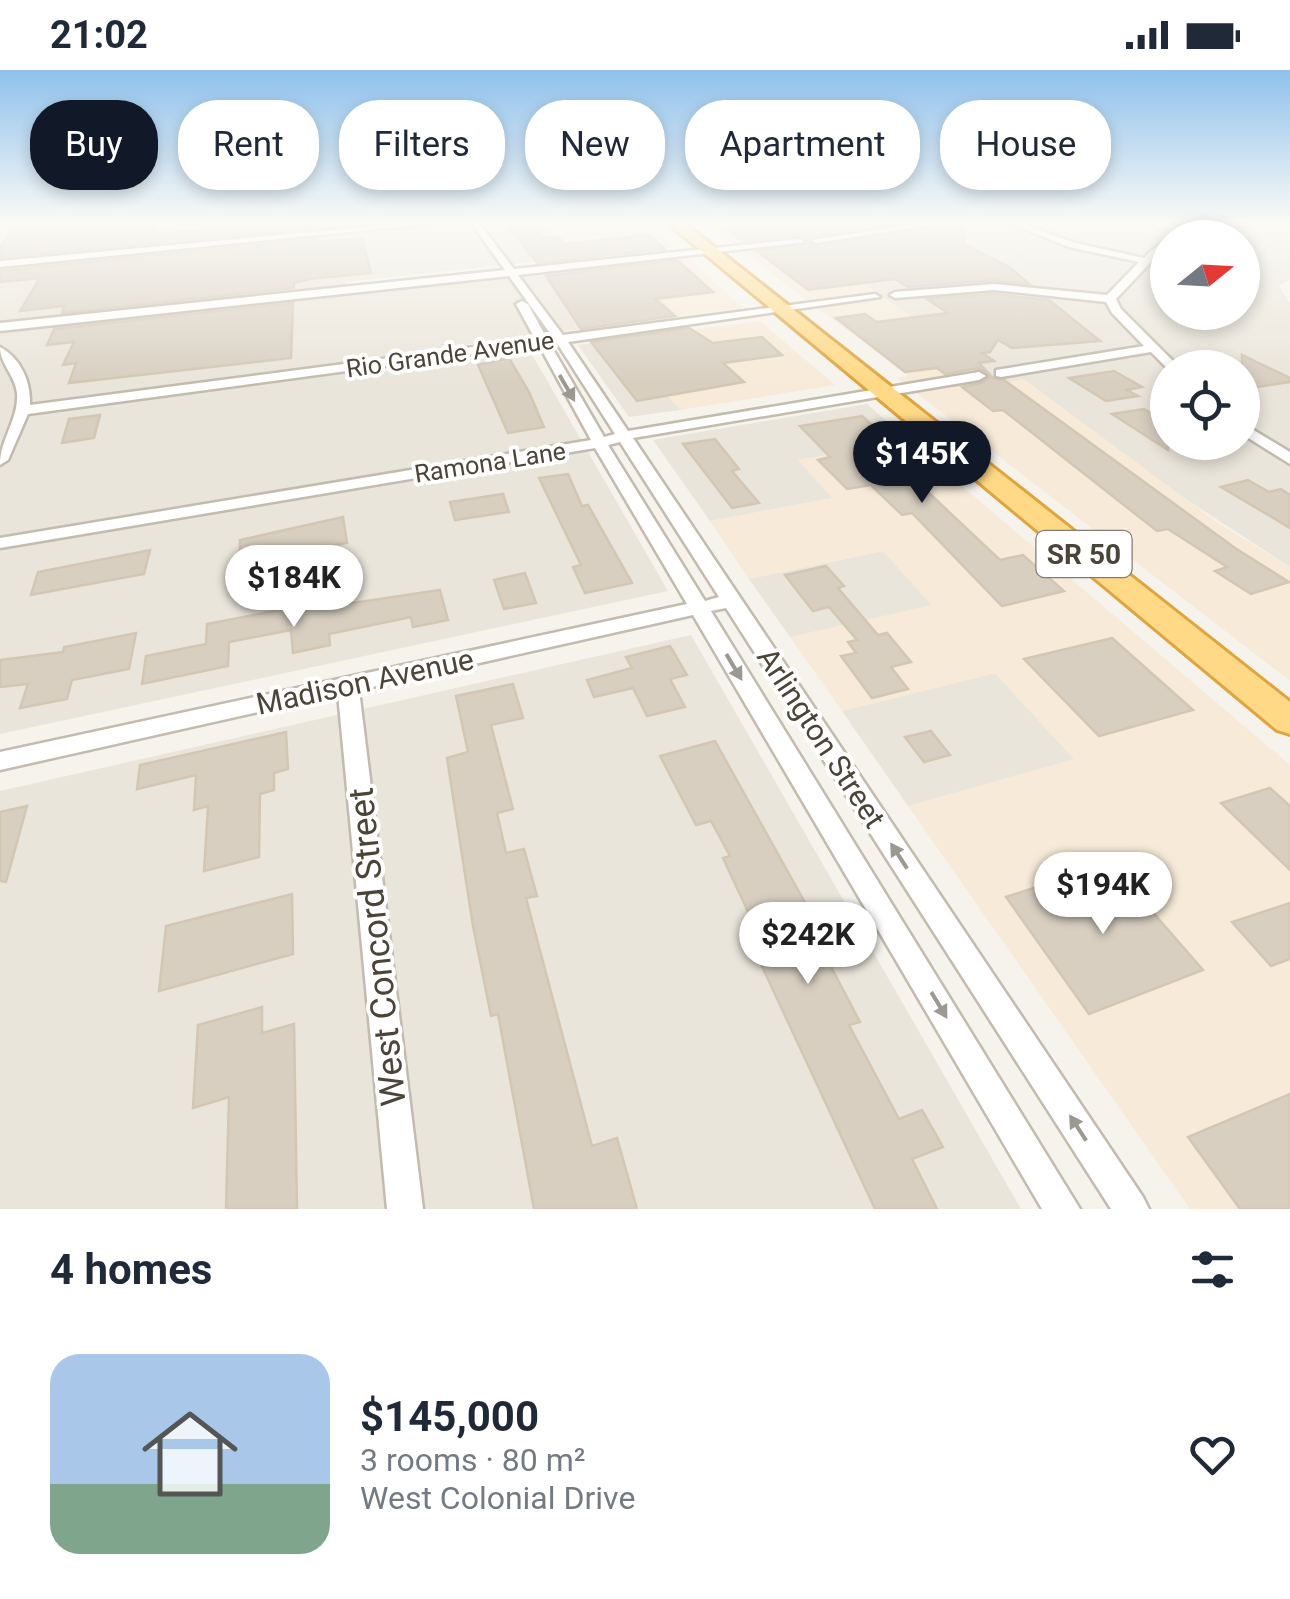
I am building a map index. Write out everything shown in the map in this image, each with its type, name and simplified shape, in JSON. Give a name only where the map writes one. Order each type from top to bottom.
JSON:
[{"type":"highway","name":"SR 50","points":[[741,276],[1290,721]]},
{"type":"street","points":[[0,327],[451,276]]},
{"type":"street","name":"Arlington Street","points":[[510,276],[610,439],[699,608],[1062,1209]]},
{"type":"street","points":[[1110,299],[1129,276]]},
{"type":"street","points":[[895,295],[1012,288],[1110,299],[1153,348]]},
{"type":"street","name":"Rio Grande Avenue","points":[[26,410],[875,298]]},
{"type":"street","points":[[1001,372],[1153,348]]},
{"type":"street","points":[[0,351],[22,383],[26,410],[0,460]]},
{"type":"street","name":"Ramona Lane","points":[[0,542],[979,376]]},
{"type":"street","name":"Arlington Street","points":[[610,439],[730,601],[1132,1209]]},
{"type":"street","points":[[1260,439],[1290,459]]},
{"type":"street","name":"Madison Avenue","points":[[0,761],[730,601]]},
{"type":"street","name":"West Concord Street","points":[[348,686],[405,1209]]},
{"type":"shaded area","points":[[0,276],[400,276],[346,282],[348,294],[509,276],[639,276],[677,316],[362,359],[365,374],[530,351],[668,591],[0,734]]},
{"type":"shaded area","points":[[639,276],[707,276],[743,308],[677,316]]},
{"type":"shaded area","points":[[776,276],[852,276],[979,365],[976,371],[982,375],[1006,382],[1024,379],[1218,523],[1290,567],[1290,681],[897,378],[908,376]]},
{"type":"shaded area","points":[[853,276],[1150,276],[1150,330],[1260,330],[1260,276],[1290,276],[1279,286],[1290,303],[1290,567],[1006,382],[976,371],[979,364]]},
{"type":"shaded area","points":[[760,321],[835,385],[680,410],[622,339]]},
{"type":"shaded area","points":[[622,339],[680,410],[629,417],[578,345]]},
{"type":"shaded area","points":[[867,404],[909,441],[799,460],[833,498],[710,521],[653,440]]},
{"type":"shaded area","points":[[909,441],[1290,765],[1290,1209],[1190,1209],[908,806],[1074,759],[995,673],[842,711],[790,637],[932,605],[883,551],[749,579],[710,521],[832,498],[798,460]]},
{"type":"shaded area","points":[[883,551],[933,606],[790,637],[749,579]]},
{"type":"shaded area","points":[[691,635],[1021,1209],[0,1209],[0,791]]},
{"type":"shaded area","points":[[995,673],[1075,760],[908,806],[842,711]]},
{"type":"building","points":[[0,276],[338,276],[294,283],[294,288],[62,313],[64,306],[20,311],[40,278],[0,282]]},
{"type":"building","points":[[546,276],[695,276],[713,292],[655,299],[675,316],[581,329]]},
{"type":"building","points":[[790,276],[1020,276],[1029,284],[994,280],[908,287],[895,279],[808,290]]},
{"type":"building","points":[[994,294],[1049,300],[1100,341],[1012,348],[998,340],[990,352],[982,353],[994,361],[979,363],[993,378],[1004,380],[1235,548],[1289,582],[1251,594],[1215,571],[1227,567],[1168,529],[1157,531],[1003,410],[993,411],[962,387],[981,383],[990,377],[988,373],[978,368],[945,374],[937,368],[905,372],[836,318],[865,314],[877,322],[948,313],[927,299]]},
{"type":"building","points":[[293,303],[291,358],[69,383],[76,363],[63,365],[74,342],[47,345],[54,329]]},
{"type":"building","points":[[689,328],[713,343],[762,337],[782,355],[723,363],[744,382],[637,401],[591,342]]},
{"type":"building","points":[[509,358],[544,427],[508,433],[478,365]]},
{"type":"building","points":[[1260,364],[1290,378],[1290,382],[1260,386]]},
{"type":"building","points":[[1114,371],[1142,387],[1127,390],[1138,396],[1106,401],[1069,378]]},
{"type":"building","points":[[1144,409],[1150,412],[1150,438],[1112,414]]},
{"type":"building","points":[[100,415],[94,438],[62,443],[69,419]]},
{"type":"building","points":[[862,416],[927,475],[912,477],[1000,560],[1023,555],[1064,591],[1002,606],[912,513],[902,515],[871,485],[847,489],[818,460],[830,457],[800,426]]},
{"type":"building","points":[[715,439],[739,469],[732,471],[759,503],[732,508],[683,444]]},
{"type":"building","points":[[568,474],[582,506],[588,505],[632,583],[585,593],[573,567],[581,565],[539,478]]},
{"type":"building","points":[[1248,480],[1269,492],[1281,489],[1290,495],[1290,528],[1221,487]]},
{"type":"building","points":[[503,494],[509,512],[455,520],[450,502]]},
{"type":"building","points":[[343,517],[347,543],[240,562],[240,540]]},
{"type":"building","points":[[150,550],[144,574],[31,595],[38,572]]},
{"type":"building","points":[[826,566],[844,586],[838,588],[878,635],[887,633],[911,662],[891,667],[908,689],[872,698],[841,656],[856,653],[848,642],[857,640],[829,607],[813,611],[785,575]]},
{"type":"building","points":[[525,573],[536,603],[504,609],[494,580]]},
{"type":"building","points":[[440,590],[448,620],[413,627],[411,617],[329,634],[330,645],[293,653],[291,630],[229,642],[228,666],[142,684],[146,656],[206,644],[207,624],[326,601],[326,607]]},
{"type":"building","points":[[136,633],[129,669],[72,680],[67,699],[20,708],[28,684],[0,687],[0,660],[63,652],[64,647]]},
{"type":"building","points":[[1112,638],[1193,710],[1099,736],[1024,659]]},
{"type":"building","points":[[670,646],[687,675],[670,679],[685,707],[647,716],[633,688],[594,697],[587,680],[632,668],[626,657]]},
{"type":"building","points":[[513,684],[523,718],[491,725],[513,809],[497,813],[506,853],[524,849],[537,896],[526,898],[592,1146],[617,1138],[637,1209],[534,1209],[498,1014],[491,1016],[473,926],[447,758],[468,752],[456,696]]},
{"type":"building","points":[[931,731],[950,755],[924,762],[905,737]]},
{"type":"building","points":[[286,732],[288,769],[274,773],[274,790],[260,794],[259,857],[204,871],[208,806],[194,810],[196,775],[137,789],[140,765]]},
{"type":"building","points":[[715,741],[813,917],[806,919],[860,1022],[849,1025],[899,1119],[922,1110],[943,1147],[912,1159],[937,1209],[875,1209],[753,947],[763,944],[723,858],[730,856],[711,821],[696,825],[660,756]]},
{"type":"building","points":[[1270,788],[1290,806],[1290,870],[1221,803]]},
{"type":"building","points":[[27,806],[6,882],[0,881],[0,812]]},
{"type":"building","points":[[1110,863],[1203,970],[1089,1014],[1006,897]]},
{"type":"building","points":[[292,894],[293,954],[159,991],[166,926]]},
{"type":"building","points":[[1290,903],[1290,959],[1271,966],[1232,922]]},
{"type":"building","points":[[262,1007],[262,1033],[294,1024],[297,1209],[226,1209],[229,1097],[193,1108],[198,1025]]},
{"type":"building","points":[[1290,1094],[1290,1209],[1240,1209],[1188,1137]]}]
